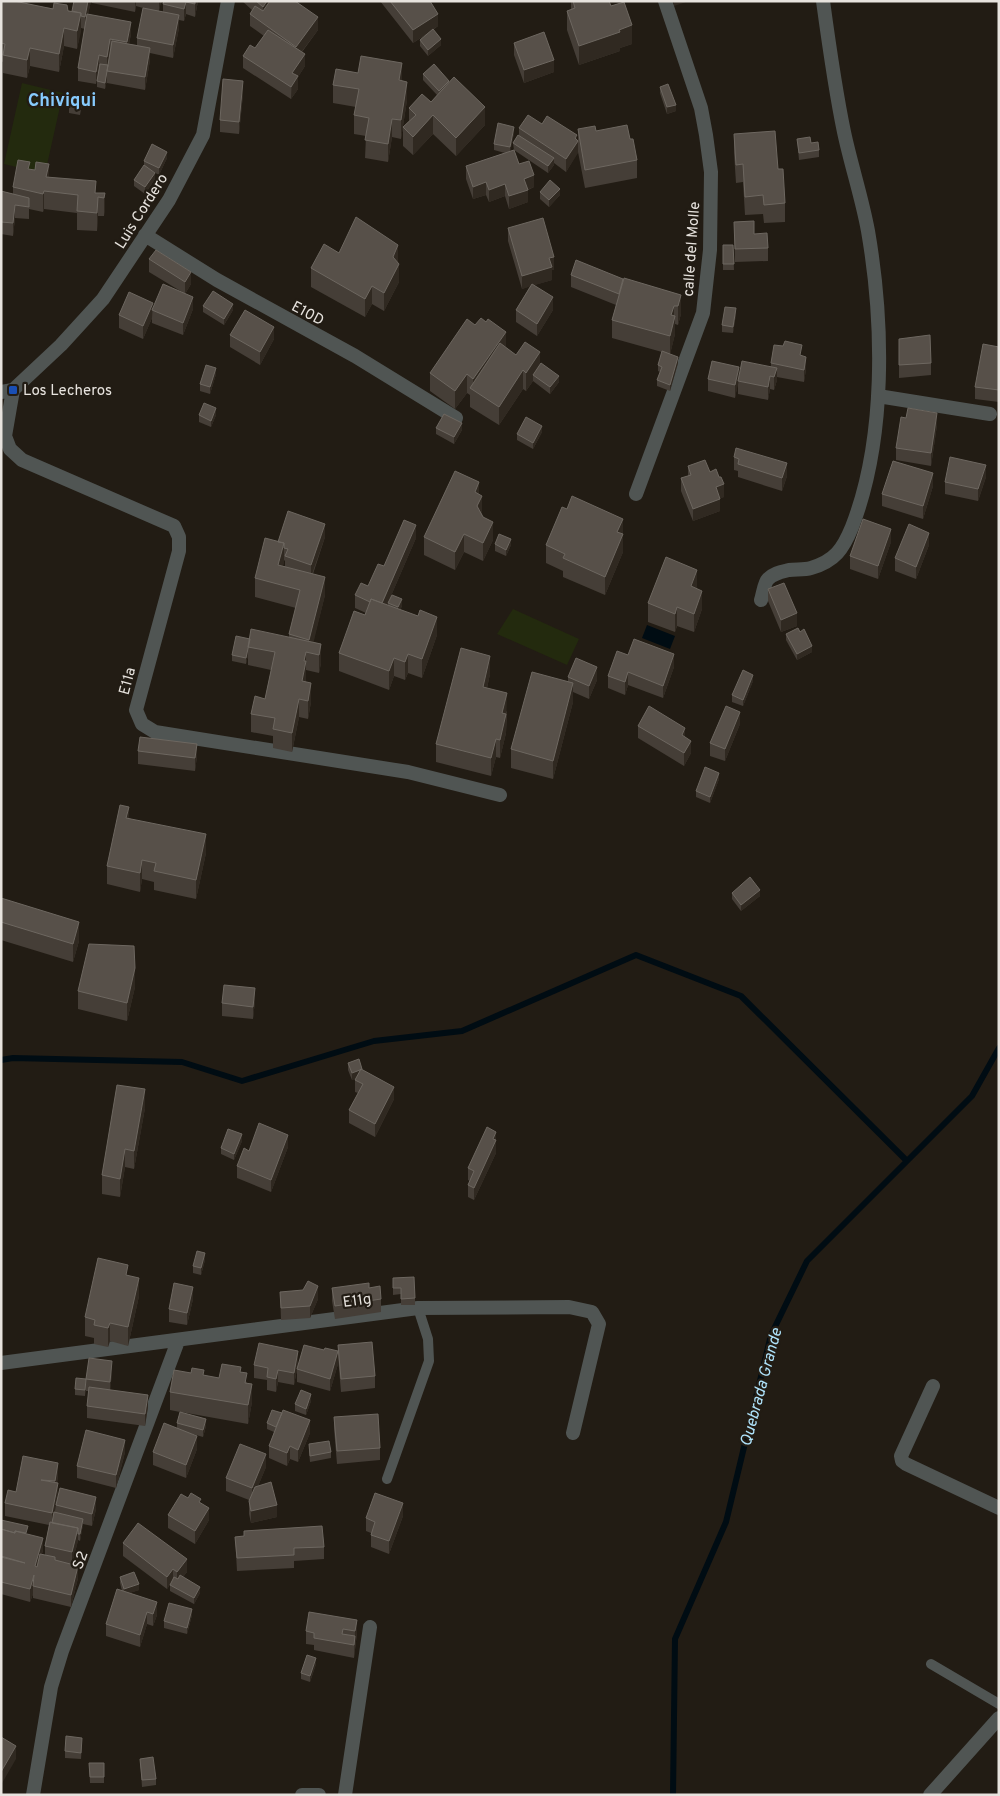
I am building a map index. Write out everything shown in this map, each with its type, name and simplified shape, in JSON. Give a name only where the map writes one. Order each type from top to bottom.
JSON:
[{"type":"street","name":"Luis Cordero","points":[[7,391],[61,345],[103,299],[169,200],[203,135],[228,1]]},
{"type":"street","name":"calle del Molle","points":[[636,494],[703,313],[710,250],[712,172],[706,135],[701,108],[665,1]]},
{"type":"street","points":[[760,600],[767,580],[778,572],[810,568],[830,560],[842,549],[852,526],[866,477],[874,436],[878,396],[879,334],[872,258],[868,230],[844,132],[823,1]]},
{"type":"street","name":"E10D","points":[[146,235],[217,280],[355,356],[456,418]]},
{"type":"street","name":"E11a","points":[[7,391],[5,436],[10,449],[22,460],[174,526],[179,537],[179,551],[136,710],[142,724],[155,732],[408,772],[500,795]]},
{"type":"street","points":[[878,396],[990,414]]},
{"type":"street","name":"E11g","points":[[1,1363],[418,1308],[582,1308],[592,1312],[599,1324],[572,1433]]},
{"type":"street","name":"S2","points":[[32,1795],[51,1687],[62,1651],[178,1341]]},
{"type":"street","points":[[933,1386],[901,1456],[902,1461],[999,1508]]},
{"type":"street","points":[[345,1795],[370,1627]]},
{"type":"street","points":[[930,1795],[999,1718]]},
{"type":"street","points":[[302,1795],[319,1795]]},
{"type":"lane","points":[[387,1478],[429,1361],[428,1338],[418,1308]]},
{"type":"lane","points":[[931,1664],[999,1704]]},
{"type":"green space","points":[[22,83],[63,93],[45,174],[4,164]]},
{"type":"green space","points":[[513,609],[579,639],[567,665],[497,634]]},
{"type":"shaded area","points":[[647,625],[675,636],[670,649],[642,638]]},
{"type":"building","points":[[1,1],[14,1],[53,9],[54,3],[67,5],[68,11],[81,13],[77,31],[64,28],[59,54],[30,48],[27,60],[3,55],[5,44],[1,43]]},
{"type":"building","points":[[74,1],[88,1],[85,17],[81,16],[81,13],[72,11]]},
{"type":"building","points":[[164,1],[195,1],[195,4],[186,2],[184,9],[163,4]]},
{"type":"building","points":[[256,1],[267,1],[263,7]]},
{"type":"building","points":[[270,1],[295,1],[318,17],[296,47],[250,14],[255,6],[263,11]]},
{"type":"building","points":[[390,1],[430,1],[438,14],[413,30]]},
{"type":"building","points":[[573,1],[609,1],[611,6],[624,2],[632,25],[619,30],[620,32],[579,46],[567,11],[575,8]]},
{"type":"building","points":[[143,8],[179,15],[173,45],[137,38]]},
{"type":"building","points":[[87,14],[131,22],[127,42],[110,39],[107,57],[99,55],[96,72],[78,68]]},
{"type":"building","points":[[433,29],[441,39],[428,50],[420,40]]},
{"type":"building","points":[[268,30],[305,54],[292,73],[298,76],[291,87],[243,56],[250,45],[255,48]]},
{"type":"building","points":[[544,32],[554,60],[524,70],[514,43]]},
{"type":"building","points":[[112,41],[150,48],[145,77],[107,71]]},
{"type":"building","points":[[361,56],[402,63],[399,80],[407,82],[401,120],[392,119],[388,144],[365,140],[369,118],[354,115],[359,89],[333,85],[336,69],[358,73]]},
{"type":"building","points":[[100,64],[108,65],[105,83],[97,81]]},
{"type":"building","points":[[434,64],[449,81],[439,91],[423,74]]},
{"type":"building","points":[[454,77],[485,107],[456,138],[433,115],[413,137],[403,127],[416,115],[409,108],[422,94],[431,102]]},
{"type":"building","points":[[223,79],[243,81],[239,122],[220,120]]},
{"type":"building","points":[[668,84],[676,105],[667,107],[660,87]]},
{"type":"building","points":[[72,96],[82,98],[80,108],[69,106]]},
{"type":"building","points":[[528,115],[542,124],[547,116],[577,135],[575,138],[578,141],[566,159],[519,128]]},
{"type":"building","points":[[498,123],[514,127],[510,147],[494,144]]},
{"type":"building","points":[[627,125],[630,139],[633,139],[637,160],[585,170],[578,129],[595,126],[596,131]]},
{"type":"building","points":[[775,131],[778,169],[783,169],[785,203],[764,205],[763,195],[745,197],[743,164],[736,165],[734,134]]},
{"type":"building","points":[[518,135],[554,158],[548,166],[513,143]]},
{"type":"building","points":[[810,137],[811,143],[818,142],[819,150],[799,153],[797,139]]},
{"type":"building","points":[[152,144],[167,152],[159,168],[144,161]]},
{"type":"building","points":[[514,150],[519,164],[529,161],[534,175],[524,179],[528,190],[509,196],[505,184],[489,190],[486,182],[473,187],[466,166]]},
{"type":"building","points":[[18,160],[30,162],[28,169],[35,170],[36,162],[49,164],[46,177],[96,181],[95,193],[105,193],[104,198],[98,197],[97,213],[77,211],[78,195],[44,191],[43,194],[13,187]]},
{"type":"building","points":[[144,165],[155,173],[145,187],[134,180]]},
{"type":"building","points":[[550,180],[560,189],[549,200],[540,192]]},
{"type":"building","points":[[1,191],[29,198],[29,207],[15,205],[13,223],[1,222]]},
{"type":"building","points":[[356,217],[398,245],[393,257],[399,264],[384,293],[372,286],[365,299],[311,268],[324,244],[339,253]]},
{"type":"building","points":[[543,218],[554,257],[549,258],[552,267],[522,276],[508,228]]},
{"type":"building","points":[[754,221],[754,234],[767,233],[768,248],[735,249],[734,222]]},
{"type":"building","points":[[723,245],[733,245],[734,264],[723,264]]},
{"type":"building","points":[[156,250],[191,272],[185,282],[149,259]]},
{"type":"building","points":[[576,260],[623,279],[619,294],[571,275]]},
{"type":"building","points":[[624,278],[681,295],[678,306],[674,306],[671,315],[675,316],[670,336],[612,320]]},
{"type":"building","points":[[163,284],[193,297],[183,323],[152,310]]},
{"type":"building","points":[[532,284],[553,297],[537,324],[516,310]]},
{"type":"building","points":[[213,291],[233,304],[224,319],[203,306]]},
{"type":"building","points":[[129,292],[153,303],[143,326],[119,315]]},
{"type":"building","points":[[725,307],[736,308],[733,327],[722,325]]},
{"type":"building","points":[[245,310],[274,327],[260,352],[230,335]]},
{"type":"building","points":[[481,318],[486,322],[488,319],[506,332],[473,379],[467,374],[455,391],[430,373],[467,319],[475,325]]},
{"type":"building","points":[[930,335],[931,363],[899,365],[899,339]]},
{"type":"building","points":[[785,341],[802,345],[800,355],[806,357],[804,370],[771,363],[774,345],[783,346]]},
{"type":"building","points":[[525,342],[540,352],[526,373],[523,370],[499,407],[470,388],[500,343],[516,355]]},
{"type":"building","points":[[983,344],[999,347],[999,390],[975,387]]},
{"type":"building","points":[[662,351],[678,357],[670,385],[657,380],[662,367],[658,365]]},
{"type":"building","points":[[712,361],[739,367],[735,385],[708,379]]},
{"type":"building","points":[[742,361],[777,368],[774,377],[770,376],[768,387],[738,381]]},
{"type":"building","points":[[541,363],[559,376],[550,387],[533,375]]},
{"type":"building","points":[[206,365],[216,368],[210,387],[200,384]]},
{"type":"building","points":[[204,403],[216,408],[211,421],[199,415]]},
{"type":"building","points":[[908,408],[937,413],[931,453],[896,448],[901,417],[906,418]]},
{"type":"building","points":[[444,414],[462,423],[454,437],[436,428]]},
{"type":"building","points":[[526,417],[542,426],[533,443],[517,434]]},
{"type":"building","points":[[736,448],[787,463],[782,478],[738,464],[739,459],[734,457]]},
{"type":"building","points":[[950,457],[986,465],[978,489],[945,482]]},
{"type":"building","points":[[705,460],[710,472],[716,469],[724,484],[716,487],[720,499],[693,509],[681,478],[691,475],[688,466]]},
{"type":"building","points":[[893,461],[933,473],[923,506],[882,494]]},
{"type":"building","points":[[455,471],[479,482],[475,492],[482,496],[477,506],[483,517],[493,522],[483,543],[464,534],[455,552],[424,537]]},
{"type":"building","points":[[572,496],[623,519],[617,532],[623,534],[605,577],[563,558],[565,554],[546,545],[562,507],[567,509]]},
{"type":"building","points":[[288,511],[325,524],[311,565],[285,556],[288,549],[284,548],[284,543],[278,542]]},
{"type":"building","points":[[863,519],[891,529],[878,566],[850,556]]},
{"type":"building","points":[[404,520],[416,525],[382,603],[371,599],[370,602],[355,595],[361,583],[368,586],[378,564],[384,566]]},
{"type":"building","points":[[909,524],[929,533],[916,567],[895,558]]},
{"type":"building","points":[[499,534],[511,539],[506,550],[495,544]]},
{"type":"building","points":[[265,538],[284,543],[278,565],[325,577],[309,640],[289,634],[300,590],[255,578]]},
{"type":"building","points":[[666,557],[697,570],[691,586],[702,591],[694,614],[677,607],[675,614],[648,603]]},
{"type":"building","points":[[784,583],[797,613],[781,620],[768,589]]},
{"type":"building","points":[[392,595],[402,599],[398,607],[388,603]]},
{"type":"building","points":[[371,599],[418,616],[420,610],[437,617],[422,659],[408,654],[405,662],[394,658],[389,671],[339,653],[354,611],[365,615]]},
{"type":"building","points":[[798,628],[800,632],[804,629],[812,646],[797,654],[786,634]]},
{"type":"building","points":[[251,629],[321,644],[319,655],[306,652],[302,681],[311,683],[308,701],[299,699],[292,733],[273,729],[275,718],[251,714],[255,696],[265,699],[275,652],[248,647]]},
{"type":"building","points":[[236,636],[250,639],[246,658],[232,655]]},
{"type":"building","points":[[634,639],[674,654],[663,686],[628,672],[625,682],[608,676],[617,651],[628,655]]},
{"type":"building","points":[[461,648],[490,656],[483,687],[507,693],[502,713],[506,714],[500,740],[496,739],[491,758],[436,744]]},
{"type":"building","points":[[576,658],[597,667],[589,686],[568,677]]},
{"type":"building","points":[[743,670],[753,675],[743,700],[732,695]]},
{"type":"building","points":[[532,672],[573,683],[553,761],[511,749]]},
{"type":"building","points":[[649,706],[685,728],[682,735],[691,741],[684,753],[638,726]]},
{"type":"building","points":[[726,706],[740,712],[725,749],[710,743]]},
{"type":"building","points":[[140,737],[197,744],[195,758],[138,751]]},
{"type":"building","points":[[705,767],[719,773],[710,797],[696,791]]},
{"type":"building","points":[[120,805],[129,807],[126,818],[206,834],[196,880],[154,871],[156,863],[142,860],[140,873],[107,866]]},
{"type":"building","points":[[750,877],[760,890],[741,905],[732,893]]},
{"type":"building","points":[[1,898],[79,922],[73,944],[1,922]]},
{"type":"building","points":[[89,944],[134,946],[135,968],[127,1003],[78,991]]},
{"type":"building","points":[[224,985],[255,988],[253,1007],[222,1003]]},
{"type":"building","points":[[359,1059],[362,1069],[352,1073],[348,1063]]},
{"type":"building","points":[[361,1069],[394,1087],[375,1124],[349,1110],[363,1084],[355,1080]]},
{"type":"building","points":[[117,1085],[145,1089],[134,1151],[125,1149],[120,1179],[102,1175]]},
{"type":"building","points":[[259,1123],[288,1135],[271,1180],[237,1166],[244,1148],[249,1151]]},
{"type":"building","points":[[487,1127],[496,1132],[493,1139],[496,1140],[474,1188],[468,1185],[474,1171],[468,1168]]},
{"type":"building","points":[[228,1129],[242,1134],[234,1154],[221,1148]]},
{"type":"building","points":[[197,1251],[205,1253],[201,1268],[193,1266]]},
{"type":"building","points":[[98,1258],[128,1265],[126,1275],[139,1278],[128,1327],[110,1323],[108,1328],[94,1325],[95,1320],[85,1317]]},
{"type":"building","points":[[414,1277],[415,1298],[401,1299],[401,1288],[393,1288],[393,1278]]},
{"type":"building","points":[[308,1281],[318,1286],[310,1306],[281,1308],[280,1292],[303,1290]]},
{"type":"building","points":[[174,1283],[193,1287],[187,1313],[169,1309]]},
{"type":"building","points":[[369,1283],[369,1288],[380,1286],[381,1299],[335,1306],[332,1288]]},
{"type":"building","points":[[372,1342],[375,1376],[341,1379],[338,1345]]},
{"type":"building","points":[[259,1343],[298,1351],[294,1373],[278,1370],[276,1379],[267,1377],[268,1368],[254,1365]]},
{"type":"building","points":[[304,1345],[338,1351],[330,1379],[297,1369]]},
{"type":"building","points":[[89,1358],[112,1361],[110,1382],[86,1379]]},
{"type":"building","points":[[222,1364],[241,1367],[240,1372],[247,1373],[245,1383],[252,1384],[248,1405],[170,1392],[174,1370],[191,1373],[192,1368],[204,1370],[203,1375],[219,1378]]},
{"type":"building","points":[[76,1378],[86,1379],[85,1390],[75,1389]]},
{"type":"building","points":[[89,1387],[148,1395],[145,1414],[87,1406]]},
{"type":"building","points":[[301,1390],[311,1394],[306,1409],[295,1404]]},
{"type":"building","points":[[272,1410],[282,1413],[276,1427],[267,1423]]},
{"type":"building","points":[[283,1410],[310,1420],[298,1450],[290,1446],[287,1453],[269,1446]]},
{"type":"building","points":[[180,1412],[206,1419],[203,1430],[177,1423]]},
{"type":"building","points":[[378,1414],[380,1448],[337,1451],[334,1417]]},
{"type":"building","points":[[164,1423],[197,1436],[186,1465],[153,1452]]},
{"type":"building","points":[[86,1430],[125,1440],[116,1475],[77,1466]]},
{"type":"building","points":[[329,1441],[331,1452],[310,1456],[309,1444]]},
{"type":"building","points":[[240,1444],[266,1454],[252,1488],[226,1478]]},
{"type":"building","points":[[23,1456],[58,1463],[55,1481],[41,1480],[58,1483],[52,1513],[5,1503],[8,1490],[16,1492]]},
{"type":"building","points":[[271,1482],[277,1505],[251,1511],[249,1501],[255,1487]]},
{"type":"building","points":[[60,1488],[96,1497],[92,1514],[56,1505]]},
{"type":"building","points":[[191,1493],[201,1499],[199,1502],[209,1508],[195,1531],[168,1515],[181,1494],[188,1498]]},
{"type":"building","points":[[375,1493],[403,1503],[389,1541],[371,1535],[375,1522],[366,1518]]},
{"type":"building","points":[[54,1512],[83,1519],[80,1534],[78,1534],[78,1528],[52,1523]]},
{"type":"building","points":[[1,1520],[28,1526],[26,1533],[15,1531],[15,1533],[1,1529]]},
{"type":"building","points":[[50,1522],[78,1528],[72,1552],[45,1546]]},
{"type":"building","points":[[138,1523],[187,1559],[177,1572],[173,1569],[167,1577],[123,1543]]},
{"type":"building","points":[[322,1526],[324,1547],[294,1548],[294,1555],[237,1558],[235,1537],[244,1536],[244,1531]]},
{"type":"building","points":[[1,1529],[43,1538],[35,1566],[37,1567],[40,1554],[55,1557],[55,1560],[78,1566],[71,1595],[33,1586],[34,1575],[30,1589],[1,1582],[1,1557],[25,1563],[1,1556]]},
{"type":"building","points":[[134,1572],[139,1584],[124,1589],[120,1577]]},
{"type":"building","points":[[180,1575],[200,1587],[194,1598],[170,1585],[174,1577],[178,1579]]},
{"type":"building","points":[[117,1589],[157,1602],[153,1614],[147,1612],[140,1635],[106,1624]]},
{"type":"building","points":[[169,1603],[192,1609],[187,1628],[164,1621]]},
{"type":"building","points":[[309,1612],[357,1620],[355,1631],[343,1629],[342,1634],[355,1636],[354,1645],[314,1638],[314,1633],[306,1631]]},
{"type":"building","points":[[307,1655],[316,1658],[310,1676],[301,1673]]},
{"type":"building","points":[[66,1736],[82,1738],[81,1753],[65,1751]]},
{"type":"building","points":[[1,1737],[16,1746],[1,1772]]},
{"type":"building","points":[[153,1757],[156,1779],[142,1780],[140,1759]]},
{"type":"building","points":[[89,1763],[104,1763],[104,1777],[90,1777]]},
{"type":"waterway","points":[[1,1060],[13,1058],[182,1062],[242,1081],[374,1041],[462,1031],[636,955],[741,996],[907,1161]]},
{"type":"waterway","name":"Quebrada Grande","points":[[673,1795],[675,1639],[726,1522],[771,1335],[807,1261],[972,1096],[999,1048]]},
{"type":"place","name":"Los Lecheros","points":[[13,390]]},
{"type":"district","name":"Chiviqui","points":[[62,100]]}]
